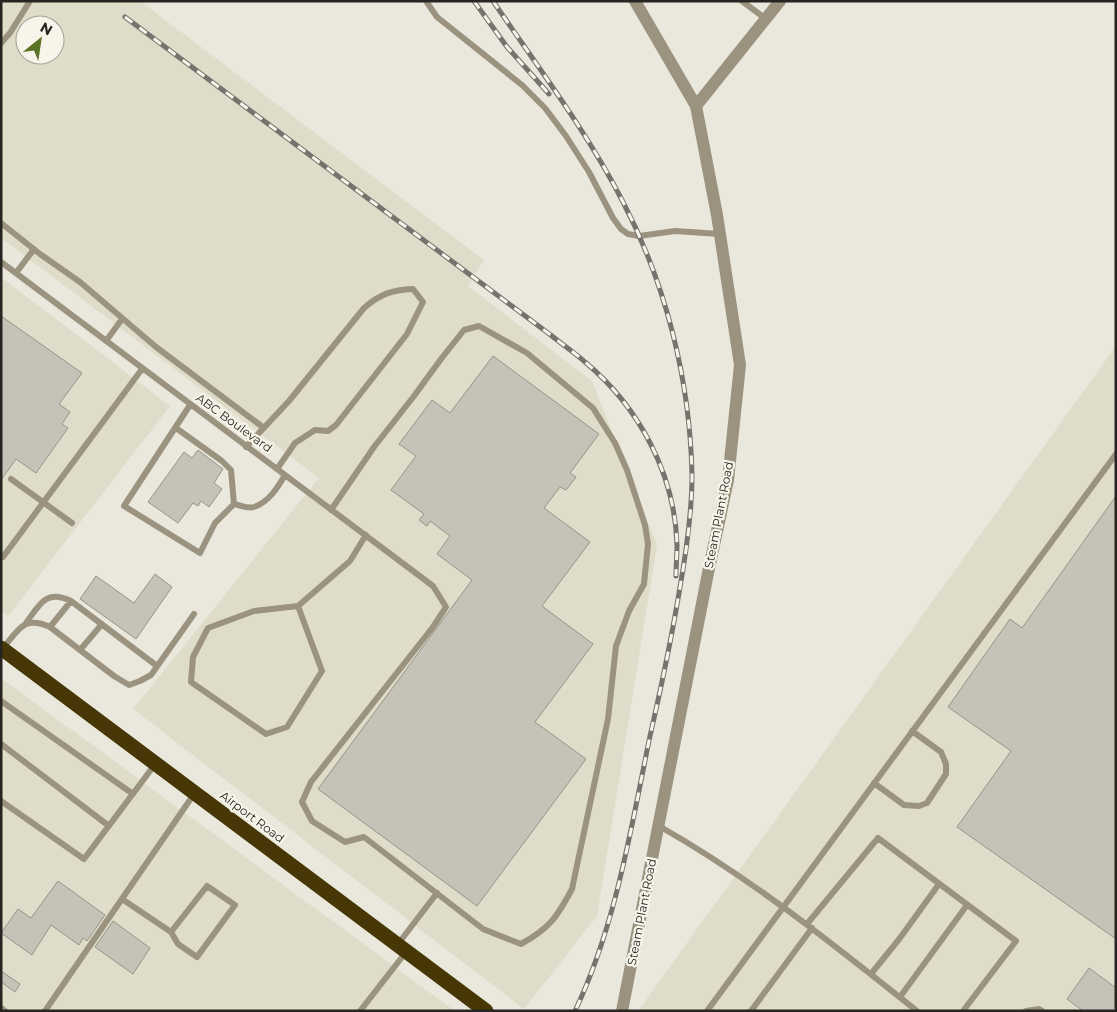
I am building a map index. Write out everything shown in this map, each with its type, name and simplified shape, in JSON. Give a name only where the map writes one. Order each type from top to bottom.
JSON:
[{"type":"highway","name":"Airport Road","points":[[2,648],[486,1011]]},
{"type":"street","name":"Steam Plant Road","points":[[622,1011],[728,480],[740,365],[720,234],[696,106],[636,1]]},
{"type":"street","points":[[696,106],[780,1]]},
{"type":"lane","points":[[1,43],[10,33],[30,1]]},
{"type":"lane","points":[[426,1],[437,17],[522,85],[545,108],[589,172],[613,218],[621,229],[628,234],[640,236],[676,231],[720,234]]},
{"type":"lane","points":[[742,1],[766,19]]},
{"type":"lane","points":[[1,223],[80,282],[122,319],[191,374],[264,428]]},
{"type":"lane","points":[[16,273],[34,249]]},
{"type":"lane","name":"ABC Boulevard","points":[[1,262],[433,586],[446,607],[433,627],[311,782],[302,802],[312,821],[345,842],[364,837],[437,893]]},
{"type":"lane","points":[[246,447],[289,401],[364,308],[378,296],[398,289],[413,289],[423,302],[407,334],[336,425],[328,431],[315,430],[295,443],[277,469]]},
{"type":"lane","points":[[106,341],[122,319]]},
{"type":"lane","points":[[331,510],[374,447],[464,330],[479,326],[527,353],[592,408],[616,443],[645,525],[648,544],[644,584],[629,612],[616,646],[608,720],[593,798],[572,889],[559,914],[539,934],[521,944],[483,929],[437,893],[360,1011]]},
{"type":"lane","points":[[3,557],[142,369]]},
{"type":"lane","points":[[176,428],[222,461],[231,470],[234,504],[215,524],[200,553],[124,506],[190,405]]},
{"type":"lane","points":[[707,1011],[1116,454]]},
{"type":"lane","points":[[234,504],[248,507],[255,506],[271,496],[285,475]]},
{"type":"lane","points":[[11,479],[72,523]]},
{"type":"lane","points":[[298,606],[322,671],[287,727],[266,734],[191,682],[193,658],[208,628],[254,611],[298,606],[350,561],[366,535]]},
{"type":"lane","points":[[2,648],[25,624],[44,600],[52,596],[62,596],[72,601],[157,666]]},
{"type":"lane","points":[[50,626],[72,601]]},
{"type":"lane","points":[[25,624],[31,621],[41,622],[50,626],[114,676],[129,685],[150,675],[194,614]]},
{"type":"lane","points":[[80,650],[102,624]]},
{"type":"lane","points":[[1,701],[133,794]]},
{"type":"lane","points":[[874,783],[904,805],[919,806],[927,803],[946,774],[946,764],[941,752],[912,731]]},
{"type":"lane","points":[[1,744],[108,826]]},
{"type":"lane","points":[[1,801],[84,859],[156,763]]},
{"type":"lane","points":[[46,1011],[195,793]]},
{"type":"lane","points":[[658,826],[697,848],[783,907],[917,1011]]},
{"type":"lane","points":[[751,1011],[809,926],[878,838],[1016,941],[963,1011]]},
{"type":"lane","points":[[871,974],[939,884]]},
{"type":"lane","points":[[122,899],[171,932],[178,944],[196,957],[235,905],[207,886],[171,932]]},
{"type":"lane","points":[[900,997],[967,904]]},
{"type":"lane","points":[[1,1008],[5,1011]]},
{"type":"lane","points":[[1026,1011],[1039,1009],[1042,1011]]},
{"type":"shaded area","points":[[1,1],[140,1],[484,260],[468,286],[592,381],[657,545],[597,916],[524,1009],[133,709],[319,478],[1,238]]},
{"type":"shaded area","points":[[1,277],[170,406],[8,616],[1,611]]},
{"type":"shaded area","points":[[1116,346],[1116,1011],[638,1011]]},
{"type":"shaded area","points":[[1,678],[455,1011],[1,1011]]},
{"type":"building","points":[[1,316],[82,373],[59,404],[70,412],[62,424],[68,428],[36,473],[16,459],[1,480]]},
{"type":"building","points":[[493,356],[599,434],[570,473],[576,477],[566,490],[560,487],[544,508],[590,542],[542,606],[593,644],[535,722],[586,759],[477,906],[318,789],[472,580],[437,554],[450,536],[430,521],[427,526],[419,520],[424,514],[391,490],[416,456],[399,444],[432,400],[450,413]]},
{"type":"building","points":[[198,450],[223,469],[214,483],[222,489],[209,507],[201,501],[198,506],[193,503],[178,523],[148,502],[184,452],[192,458]]},
{"type":"building","points":[[1116,496],[1116,939],[957,827],[1011,751],[948,707],[1010,619],[1022,628]]},
{"type":"building","points":[[155,574],[172,587],[136,639],[80,599],[96,576],[134,603]]},
{"type":"building","points":[[58,881],[105,915],[87,941],[83,938],[79,945],[51,925],[32,955],[1,933],[18,909],[31,918]]},
{"type":"building","points":[[113,921],[150,948],[133,974],[95,947]]},
{"type":"building","points":[[1089,968],[1116,988],[1116,1011],[1083,1011],[1067,999]]},
{"type":"building","points":[[1,971],[20,984],[15,992],[1,982]]},
{"type":"railway","points":[[474,1],[507,47],[549,94]]},
{"type":"railway","points":[[493,1],[593,149],[638,232],[663,299],[673,333],[681,368],[690,439],[692,490],[688,534],[666,664],[621,876],[601,945],[575,1011]]},
{"type":"railway","points":[[125,17],[552,336],[604,380],[637,421],[661,468],[675,519],[677,545],[676,576]]}]
